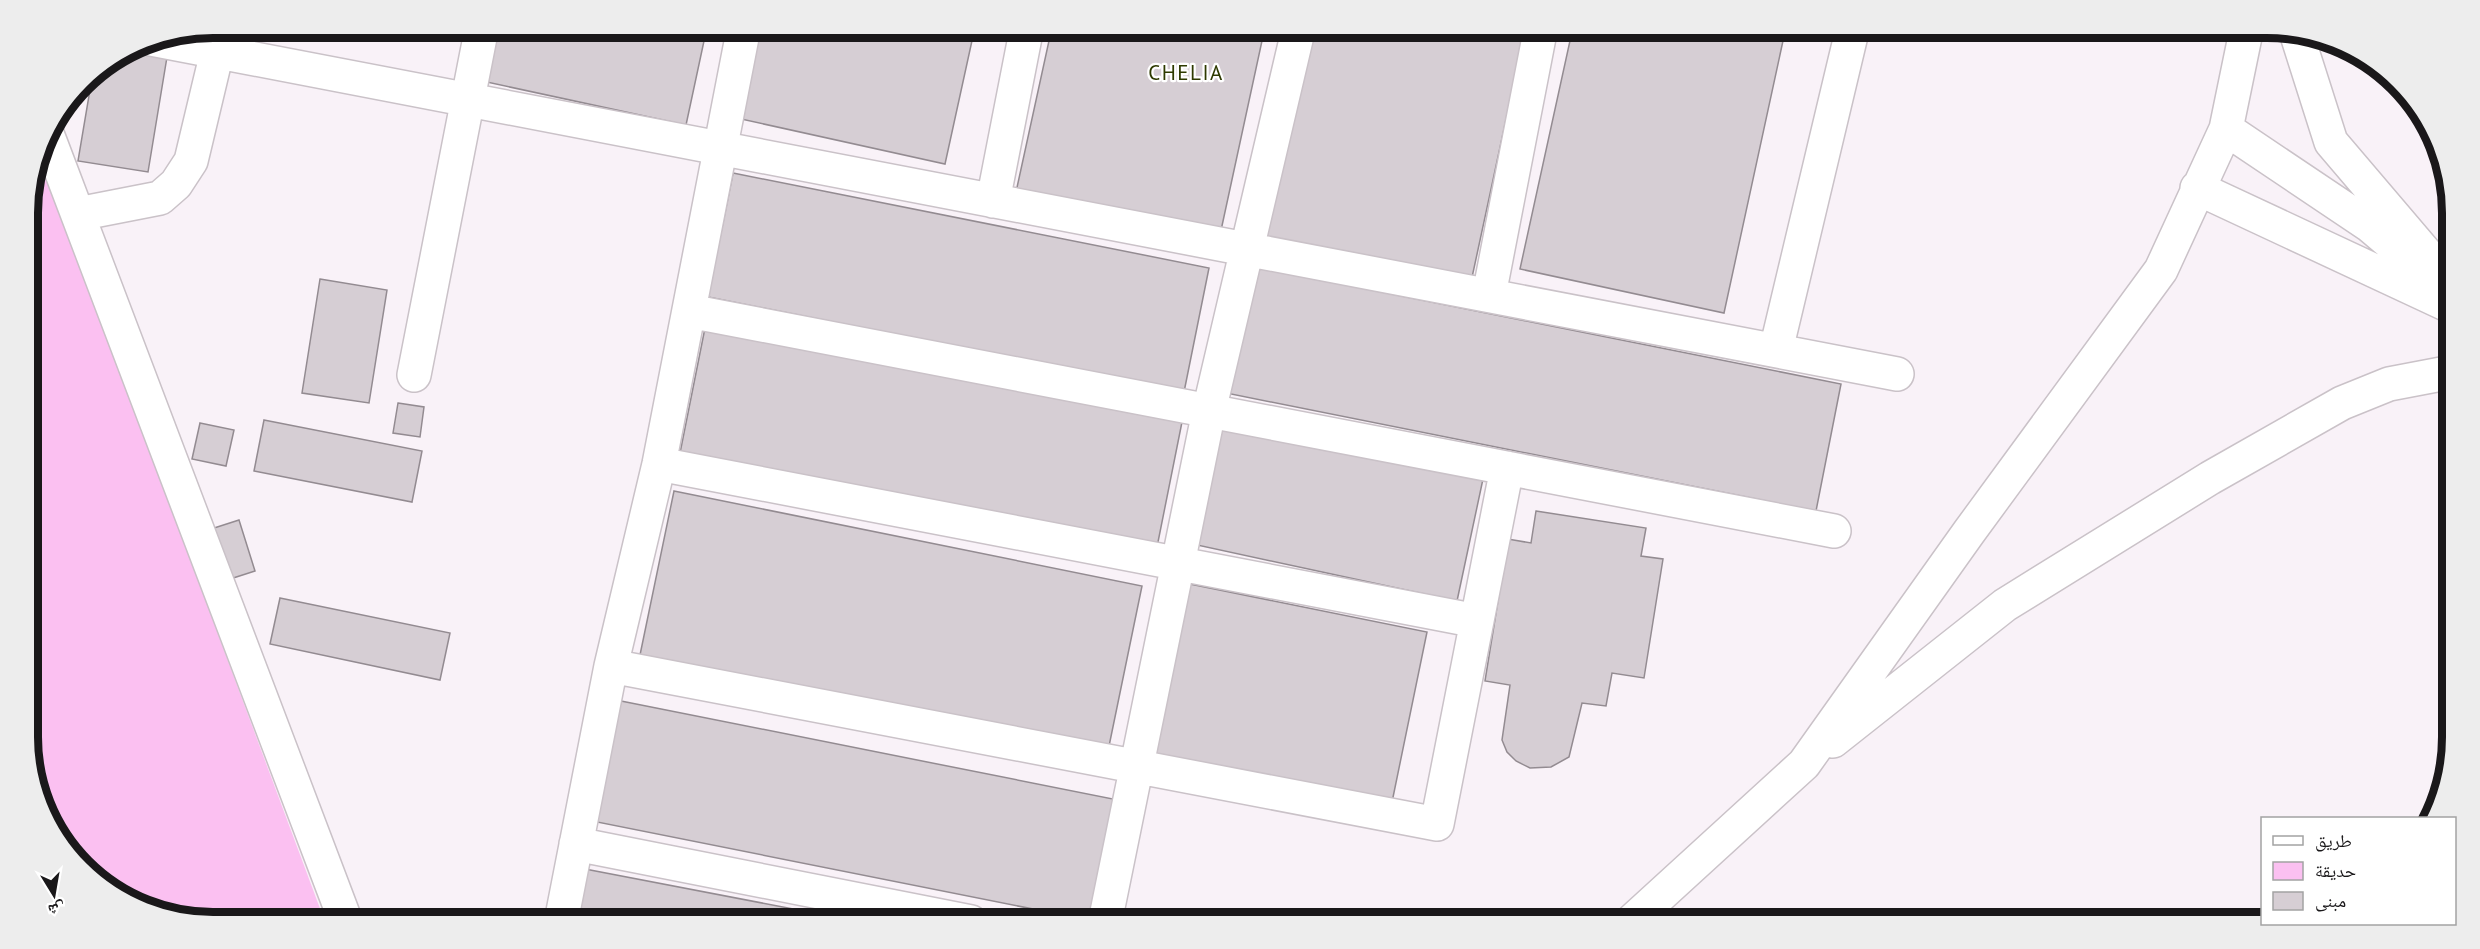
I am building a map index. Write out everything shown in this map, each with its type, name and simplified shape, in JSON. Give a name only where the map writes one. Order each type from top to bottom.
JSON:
[{"type":"street","points":[[414,375],[480,38]]},
{"type":"street","points":[[563,912],[611,666],[659,464],[742,38]]},
{"type":"street","points":[[993,201],[1025,38]]},
{"type":"street","points":[[1107,912],[1209,411],[1296,38]]},
{"type":"street","points":[[1489,295],[1539,38]]},
{"type":"street","points":[[1776,350],[1850,38]]},
{"type":"street","points":[[1804,764],[2161,270],[2226,129],[2245,38]]},
{"type":"street","points":[[193,39],[221,39],[468,99],[1897,374]]},
{"type":"street","points":[[78,214],[160,198],[176,184],[191,161],[221,39]]},
{"type":"street","points":[[2299,41],[2331,142],[2442,272]]},
{"type":"street","points":[[2226,129],[2369,225],[2442,287]]},
{"type":"street","points":[[51,145],[342,912]]},
{"type":"street","points":[[2197,188],[2442,303]]},
{"type":"street","points":[[689,311],[1834,531]]},
{"type":"street","points":[[1643,911],[1804,764],[2005,605],[2210,478],[2342,403],[2388,384],[2442,374]]},
{"type":"street","points":[[659,464],[1477,621]]},
{"type":"street","points":[[611,666],[1437,824],[1507,468]]},
{"type":"street","points":[[576,844],[881,912]]},
{"type":"green space","points":[[44,165],[321,912],[201,911],[156,902],[135,893],[115,882],[81,852],[67,834],[47,793],[38,748],[38,201]]},
{"type":"building","points":[[492,38],[705,38],[686,125],[482,81]]},
{"type":"building","points":[[759,38],[973,38],[945,164],[741,119]]},
{"type":"building","points":[[1050,38],[1263,38],[1220,235],[1016,192]]},
{"type":"building","points":[[1310,38],[1524,38],[1471,282],[1266,238]]},
{"type":"building","points":[[1571,38],[1784,38],[1724,313],[1520,269]]},
{"type":"building","points":[[141,53],[167,57],[148,172],[78,161],[90,88],[115,67]]},
{"type":"building","points":[[733,173],[1209,268],[1184,392],[708,297]]},
{"type":"building","points":[[1252,266],[1841,384],[1816,511],[1226,393]]},
{"type":"building","points":[[320,279],[387,290],[369,403],[302,393]]},
{"type":"building","points":[[705,328],[1182,422],[1157,547],[680,453]]},
{"type":"building","points":[[398,403],[424,407],[420,437],[393,433]]},
{"type":"building","points":[[264,420],[422,451],[412,502],[254,471]]},
{"type":"building","points":[[200,423],[234,430],[226,466],[192,459]]},
{"type":"building","points":[[1223,424],[1483,479],[1457,601],[1197,545]]},
{"type":"building","points":[[674,491],[1142,586],[1108,751],[640,655]]},
{"type":"building","points":[[1536,511],[1646,528],[1641,556],[1663,559],[1644,678],[1612,673],[1606,706],[1582,703],[1569,757],[1551,767],[1530,768],[1516,761],[1507,752],[1502,740],[1510,685],[1485,681],[1508,539],[1531,543]]},
{"type":"building","points":[[239,520],[255,571],[227,580],[211,529]]},
{"type":"building","points":[[1180,582],[1427,632],[1391,807],[1144,757]]},
{"type":"building","points":[[280,598],[450,633],[440,680],[270,644]]},
{"type":"building","points":[[621,701],[1118,800],[1095,912],[1046,912],[597,822]]},
{"type":"building","points":[[585,869],[807,912],[577,912]]},
{"type":"district","name":"CHELIA","points":[[1186,72]]}]
